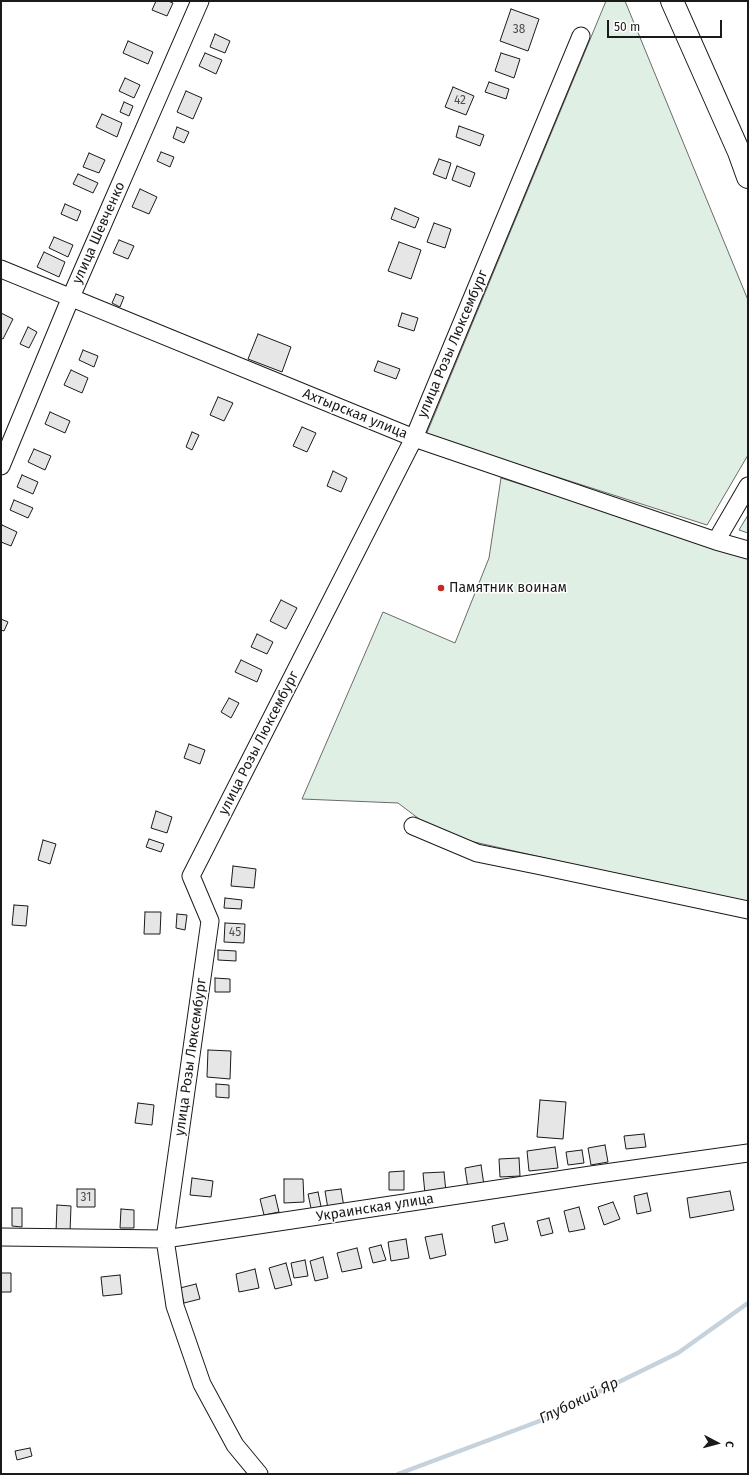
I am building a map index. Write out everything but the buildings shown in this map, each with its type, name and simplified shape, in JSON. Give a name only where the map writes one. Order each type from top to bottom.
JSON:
[{"type":"highway","points":[[672,1],[739,152],[748,177]]},
{"type":"street","name":"улица Шевченко","points":[[1,466],[71,298],[200,1]]},
{"type":"street","name":"улица Розы Люксембург","points":[[259,1474],[235,1445],[202,1384],[175,1306],[165,1239],[210,921],[191,876],[414,438],[581,36]]},
{"type":"street","name":"Ахтырская улица","points":[[1,269],[414,438],[716,541],[748,550]]},
{"type":"street","points":[[716,541],[748,486]]},
{"type":"street","points":[[413,826],[477,853],[748,910]]},
{"type":"street","name":"Украинская улица","points":[[1,1237],[165,1239],[748,1153]]},
{"type":"green space","points":[[606,1],[625,1],[748,300],[748,455],[707,525],[426,435]]},
{"type":"green space","points":[[501,478],[748,556],[748,904],[439,834],[398,803],[302,799],[383,612],[455,643],[489,558]]},
{"type":"green space","points":[[748,515],[748,533],[739,530]]},
{"type":"waterway","name":"Глубокий Яр","points":[[398,1474],[537,1422],[678,1353],[748,1303]]},
{"type":"place","name":"Памятник воинам","points":[[441,588]]}]
